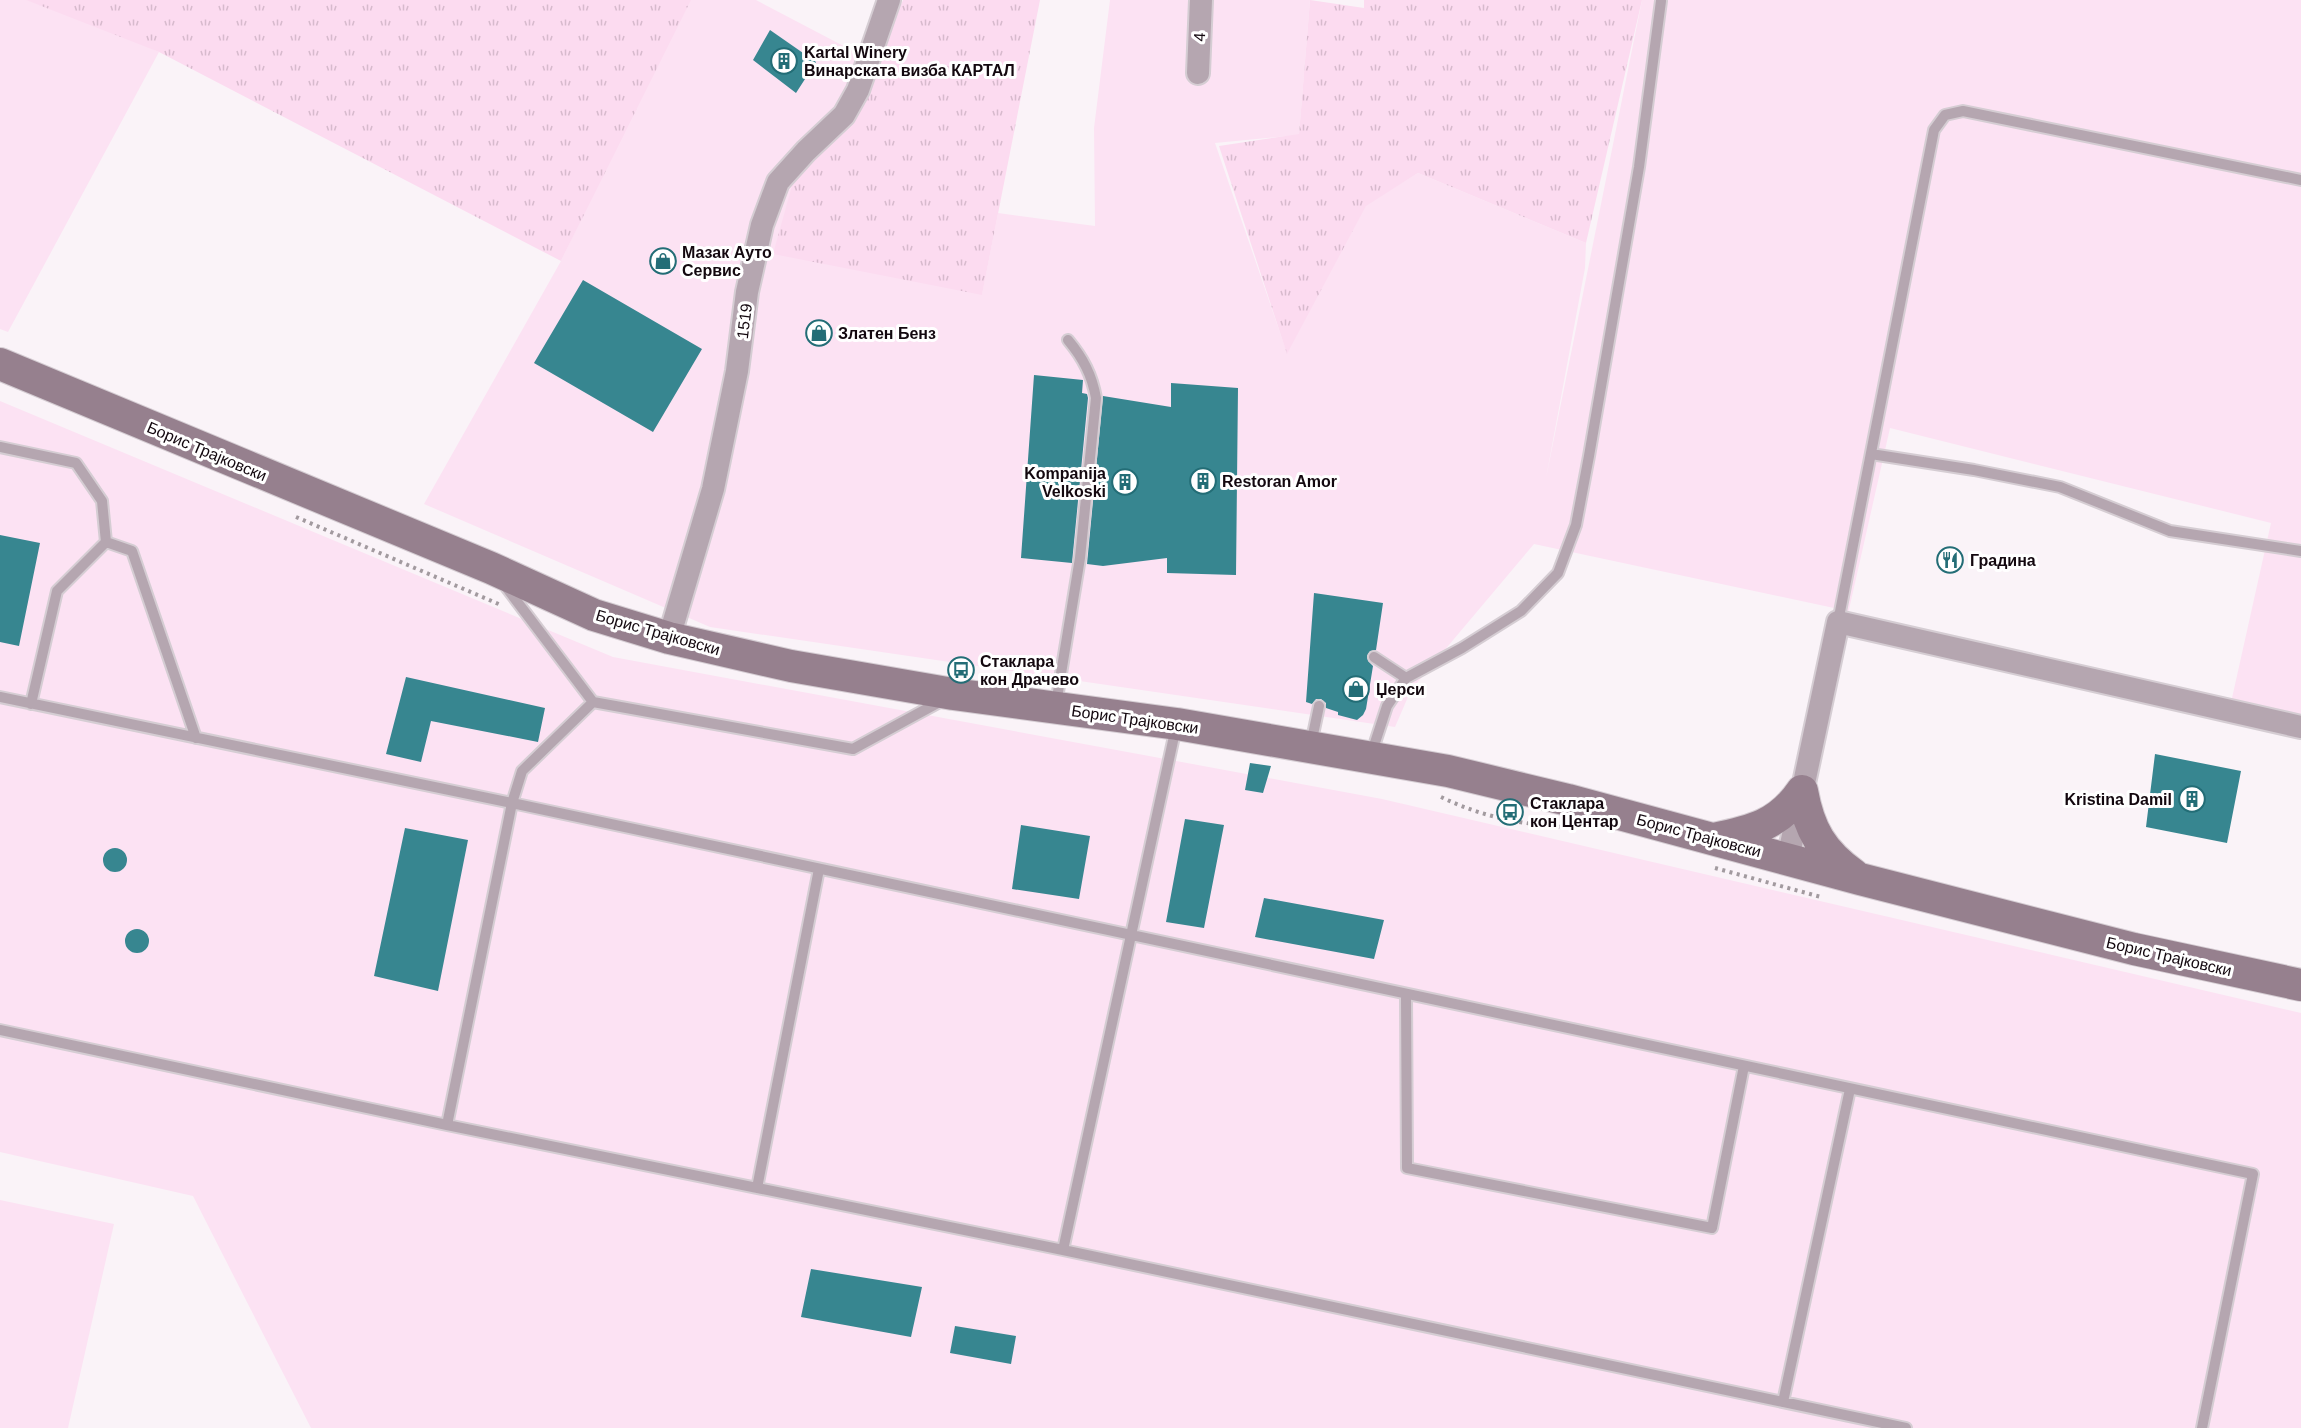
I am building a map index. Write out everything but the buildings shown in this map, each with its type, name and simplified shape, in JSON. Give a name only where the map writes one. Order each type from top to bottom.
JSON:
[{"type":"main road","name":"Борис Трајковски","points":[[0,364],[491,568],[594,615],[669,638],[791,666],[953,694],[1177,724],[1448,771],[2134,949],[2301,985]]},
{"type":"main road","points":[[1714,839],[1748,832],[1767,824],[1792,805],[1802,791]]},
{"type":"main road","points":[[1802,791],[1809,821],[1816,836],[1840,865],[1860,879]]},
{"type":"street","name":"1519","points":[[669,638],[713,489],[737,371],[747,292],[762,225],[778,182],[806,151],[844,115],[858,90],[889,0]]},
{"type":"street","name":"4","points":[[1198,73],[1201,0]]},
{"type":"street","points":[[1788,859],[1838,622],[2301,727]]},
{"type":"lane","points":[[1370,758],[1386,706],[1406,678],[1462,648],[1521,611],[1558,573],[1576,525],[1589,456],[1639,167],[1661,1]]},
{"type":"lane","points":[[1838,622],[1934,130],[1945,115],[1964,111],[2301,180]]},
{"type":"lane","points":[[1055,707],[1080,558],[1096,398],[1094,384],[1083,358],[1068,340]]},
{"type":"lane","points":[[0,447],[76,463],[102,501],[106,542]]},
{"type":"lane","points":[[1871,454],[1974,470],[2060,487],[2170,531],[2301,551]]},
{"type":"lane","points":[[31,704],[57,591],[106,542]]},
{"type":"lane","points":[[106,542],[132,551],[196,738]]},
{"type":"lane","points":[[491,568],[593,702],[853,749],[953,694]]},
{"type":"lane","points":[[1374,657],[1406,678]]},
{"type":"lane","points":[[0,698],[512,803],[2253,1174],[2202,1428]]},
{"type":"lane","points":[[447,1125],[512,803],[522,771],[593,702]]},
{"type":"lane","points":[[1310,748],[1318,706]]},
{"type":"lane","points":[[1063,1250],[1177,724]]},
{"type":"lane","points":[[757,1188],[819,869]]},
{"type":"lane","points":[[1406,995],[1407,1168],[1712,1228],[1744,1066]]},
{"type":"lane","points":[[0,1030],[447,1125],[1063,1250],[1906,1428]]},
{"type":"lane","points":[[1783,1402],[1850,1089]]},
{"type":"shaded area","points":[[0,0],[27,0],[119,34],[159,52],[8,332],[0,329]]},
{"type":"shaded area","points":[[688,0],[756,0],[876,63],[982,294],[998,213],[1095,226],[1094,128],[1110,0],[1310,0],[1299,135],[1215,143],[1287,353],[1366,205],[1418,173],[1586,243],[1585,268],[1546,478],[1642,0],[2301,0],[2301,733],[2228,716],[2271,523],[1890,428],[1843,636],[1848,611],[1534,544],[1411,690],[1395,727],[710,627],[424,504],[561,261]]},
{"type":"shaded area","points":[[0,401],[613,657],[1382,799],[2301,1013],[2301,1428],[311,1428],[193,1196],[0,1152]]},
{"type":"shaded area","points":[[0,1200],[114,1224],[68,1428],[0,1428]]},
{"type":"green space","points":[[26,0],[691,0],[561,261],[159,52]]},
{"type":"green space","points":[[903,0],[1040,0],[982,295],[773,254],[793,182],[876,63]]},
{"type":"green space","points":[[1310,0],[1364,8],[1364,0],[1642,0],[1586,243],[1418,173],[1366,206],[1287,354],[1219,146],[1299,134]]},
{"type":"place","name":"Kartal Winery Винарската визба КАРТАЛ","points":[[784,61]]},
{"type":"place","name":"Мазак Ауто Сервис","points":[[663,261]]},
{"type":"place","name":"Златен Бенз","points":[[819,333]]},
{"type":"place","name":"Restoran Amor","points":[[1203,481]]},
{"type":"place","name":"Kompanija Velkoski","points":[[1125,482]]},
{"type":"place","name":"Градина","points":[[1950,560]]},
{"type":"place","name":"Стаклара кон Драчево","points":[[961,670]]},
{"type":"place","name":"Џерси","points":[[1356,689]]},
{"type":"place","name":"Kristina Damil","points":[[2192,799]]},
{"type":"place","name":"Стаклара кон Центар","points":[[1510,812]]}]
